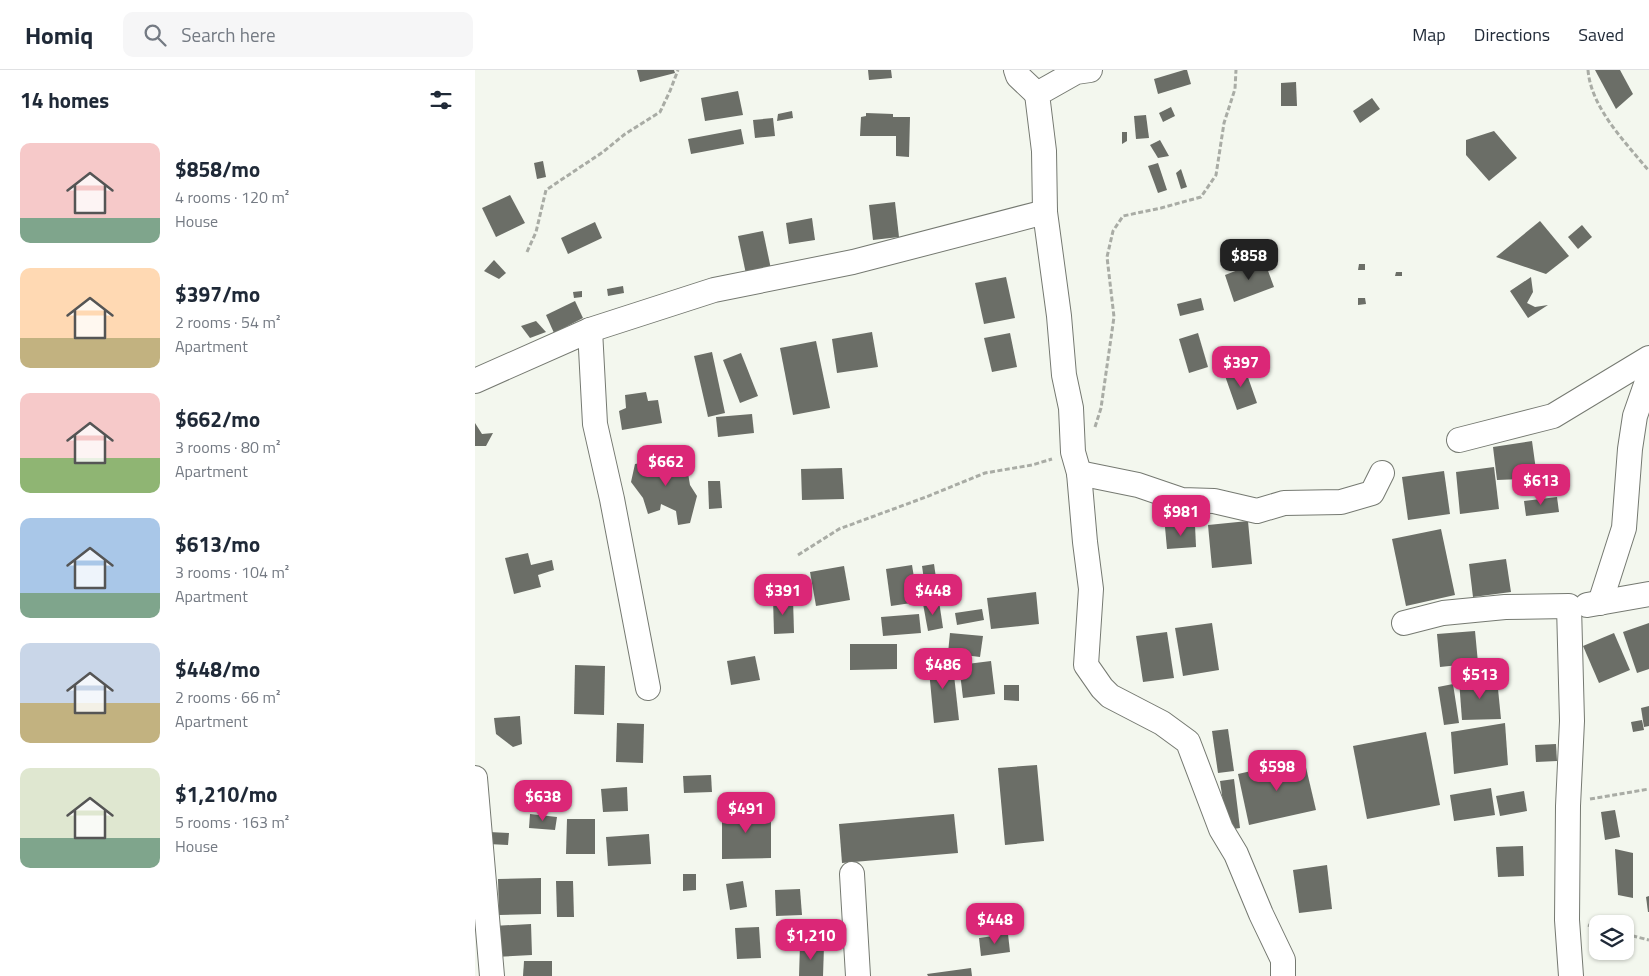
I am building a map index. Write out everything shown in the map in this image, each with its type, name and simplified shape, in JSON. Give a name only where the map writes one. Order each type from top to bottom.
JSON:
[{"type":"street","points":[[1016,70],[1018,76],[1037,94],[1043,151],[1045,212],[1059,316],[1064,375],[1071,408],[1091,589],[1086,665],[1110,696],[1162,723],[1188,742],[1221,830],[1236,854],[1283,960],[1283,976]]},
{"type":"street","points":[[1037,94],[1076,72],[1090,70]]},
{"type":"street","points":[[475,381],[590,330],[715,290],[853,262],[1045,212]]},
{"type":"street","points":[[590,330],[595,424],[612,499],[648,688]]},
{"type":"street","points":[[1459,440],[1553,416],[1649,358]]},
{"type":"street","points":[[1600,603],[1624,528],[1630,449],[1635,416],[1649,376]]},
{"type":"street","points":[[1076,462],[1182,500],[1214,501],[1257,511],[1284,503],[1341,502],[1372,493],[1382,473]]},
{"type":"street","points":[[1404,623],[1443,613],[1496,608],[1569,606],[1600,603],[1649,594]]},
{"type":"street","points":[[1569,606],[1572,722],[1568,806],[1567,920],[1571,976]]},
{"type":"street","points":[[475,778],[492,976]]},
{"type":"street","points":[[852,874],[858,976]]},
{"type":"path","points":[[527,252],[536,232],[546,190],[603,152],[625,134],[660,112],[671,91],[678,70]]},
{"type":"path","points":[[798,555],[839,529],[985,473],[1032,465],[1076,462],[1091,438],[1101,408],[1114,317],[1107,257],[1113,231],[1123,216],[1201,197],[1217,174],[1224,123],[1235,89],[1236,70]]},
{"type":"path","points":[[1588,70],[1589,81],[1607,119],[1649,171]]},
{"type":"path","points":[[1568,806],[1597,797],[1649,789]]},
{"type":"path","points":[[1634,936],[1649,940]]},
{"type":"building","points":[[637,70],[674,70],[675,73],[640,82]]},
{"type":"building","points":[[868,70],[891,70],[892,78],[869,80]]},
{"type":"building","points":[[1187,70],[1191,84],[1158,94],[1154,79]]},
{"type":"building","points":[[1595,70],[1620,70],[1633,94],[1616,109]]},
{"type":"building","points":[[1296,82],[1297,106],[1281,106],[1281,83]]},
{"type":"building","points":[[738,91],[743,115],[705,121],[701,98]]},
{"type":"building","points":[[1372,98],[1380,109],[1360,123],[1353,111]]},
{"type":"building","points":[[1171,107],[1175,116],[1163,122],[1159,113]]},
{"type":"building","points":[[792,111],[793,118],[777,121],[778,114]]},
{"type":"building","points":[[866,113],[893,114],[893,117],[910,117],[909,157],[896,156],[896,136],[860,136],[861,117],[866,116]]},
{"type":"building","points":[[1146,115],[1149,138],[1136,139],[1134,116]]},
{"type":"building","points":[[773,118],[775,136],[755,138],[753,120]]},
{"type":"building","points":[[741,129],[744,144],[691,154],[688,139]]},
{"type":"building","points":[[1494,131],[1517,158],[1489,181],[1466,155],[1466,140]]},
{"type":"building","points":[[1122,132],[1127,132],[1127,141],[1122,144]]},
{"type":"building","points":[[1160,140],[1169,156],[1158,158],[1150,145]]},
{"type":"building","points":[[543,161],[546,177],[537,179],[534,163]]},
{"type":"building","points":[[1158,163],[1167,190],[1158,193],[1148,166]]},
{"type":"building","points":[[1181,169],[1187,187],[1181,189],[1176,173]]},
{"type":"building","points":[[510,195],[525,223],[496,237],[482,208]]},
{"type":"building","points":[[895,202],[899,237],[873,240],[869,205]]},
{"type":"building","points":[[812,218],[815,240],[789,244],[786,223]]},
{"type":"building","points":[[1540,221],[1569,256],[1546,274],[1496,257]]},
{"type":"building","points":[[595,222],[602,238],[568,254],[561,238]]},
{"type":"building","points":[[1582,225],[1592,237],[1578,249],[1568,237]]},
{"type":"building","points":[[763,231],[771,269],[746,274],[738,236]]},
{"type":"building","points":[[494,260],[506,273],[499,279],[484,271]]},
{"type":"building","points":[[1264,260],[1274,287],[1234,302],[1225,275]]},
{"type":"building","points":[[1359,264],[1365,264],[1365,270],[1358,270]]},
{"type":"building","points":[[1396,272],[1402,272],[1402,276],[1395,276]]},
{"type":"building","points":[[1006,277],[1015,318],[984,324],[975,283]]},
{"type":"building","points":[[1531,277],[1533,292],[1527,303],[1535,307],[1548,305],[1528,318],[1510,291]]},
{"type":"building","points":[[623,286],[624,293],[608,296],[607,289]]},
{"type":"building","points":[[582,291],[582,297],[574,298],[573,292]]},
{"type":"building","points":[[1201,298],[1204,310],[1180,316],[1177,304]]},
{"type":"building","points":[[1358,298],[1365,298],[1366,304],[1358,305]]},
{"type":"building","points":[[575,301],[583,318],[554,333],[546,315]]},
{"type":"building","points":[[536,321],[546,332],[530,338],[521,326]]},
{"type":"building","points":[[872,332],[878,367],[837,373],[832,339]]},
{"type":"building","points":[[1010,333],[1017,367],[992,372],[984,338]]},
{"type":"building","points":[[1198,333],[1208,367],[1189,373],[1179,339]]},
{"type":"building","points":[[816,341],[830,408],[793,415],[780,348]]},
{"type":"building","points":[[712,352],[725,413],[708,417],[694,356]]},
{"type":"building","points":[[741,353],[758,396],[740,403],[723,360]]},
{"type":"building","points":[[1244,366],[1257,403],[1237,410],[1224,373]]},
{"type":"building","points":[[646,392],[648,401],[658,400],[662,423],[622,430],[619,411],[626,408],[625,395]]},
{"type":"building","points":[[752,414],[754,433],[718,437],[716,417]]},
{"type":"building","points":[[475,423],[482,434],[493,433],[486,446],[475,446]]},
{"type":"building","points":[[1532,441],[1536,470],[1521,472],[1522,479],[1497,480],[1493,447]]},
{"type":"building","points":[[685,455],[690,485],[697,496],[690,523],[678,525],[676,511],[661,504],[660,510],[648,514],[643,498],[631,482],[635,464]]},
{"type":"building","points":[[1494,467],[1499,509],[1460,514],[1456,472]]},
{"type":"building","points":[[842,468],[844,499],[802,500],[801,469]]},
{"type":"building","points":[[1444,471],[1450,514],[1408,520],[1402,477]]},
{"type":"building","points":[[708,481],[720,481],[722,508],[709,509]]},
{"type":"building","points":[[1557,497],[1559,512],[1526,516],[1524,501]]},
{"type":"building","points":[[1248,521],[1252,564],[1212,568],[1208,525]]},
{"type":"building","points":[[1195,525],[1196,547],[1167,549],[1165,527]]},
{"type":"building","points":[[1441,529],[1455,595],[1406,606],[1392,539]]},
{"type":"building","points":[[528,553],[531,565],[552,560],[554,570],[538,575],[541,587],[514,594],[505,558]]},
{"type":"building","points":[[1506,559],[1511,592],[1473,597],[1469,564]]},
{"type":"building","points":[[934,564],[937,585],[925,587],[922,566]]},
{"type":"building","points":[[912,565],[918,602],[891,606],[886,569]]},
{"type":"building","points":[[844,566],[850,600],[816,606],[810,572]]},
{"type":"building","points":[[1036,592],[1039,624],[991,629],[987,598]]},
{"type":"building","points":[[773,598],[793,598],[794,633],[774,634]]},
{"type":"building","points":[[939,601],[943,628],[928,631],[923,604]]},
{"type":"building","points":[[982,609],[984,620],[957,625],[955,613]]},
{"type":"building","points":[[919,614],[921,633],[883,636],[881,617]]},
{"type":"building","points":[[1212,623],[1219,670],[1183,676],[1175,628]]},
{"type":"building","points":[[1649,623],[1649,669],[1637,673],[1623,632]]},
{"type":"building","points":[[1475,631],[1478,663],[1440,667],[1437,634]]},
{"type":"building","points":[[1167,632],[1174,678],[1143,682],[1136,636]]},
{"type":"building","points":[[950,633],[983,636],[980,657],[948,653]]},
{"type":"building","points":[[1614,633],[1630,670],[1599,683],[1583,646]]},
{"type":"building","points":[[850,644],[897,644],[897,669],[850,670]]},
{"type":"building","points":[[755,656],[760,680],[731,685],[727,661]]},
{"type":"building","points":[[952,657],[959,720],[934,723],[928,660]]},
{"type":"building","points":[[991,661],[995,694],[963,698],[959,665]]},
{"type":"building","points":[[575,665],[605,666],[604,715],[574,714]]},
{"type":"building","points":[[1497,679],[1501,719],[1462,720],[1459,680]]},
{"type":"building","points":[[1453,684],[1459,723],[1444,725],[1438,687]]},
{"type":"building","points":[[1004,685],[1019,685],[1019,701],[1004,700]]},
{"type":"building","points":[[1649,706],[1649,726],[1644,727],[1641,708]]},
{"type":"building","points":[[520,716],[522,744],[513,747],[496,734],[494,718]]},
{"type":"building","points":[[1642,720],[1644,730],[1633,732],[1631,722]]},
{"type":"building","points":[[617,723],[644,724],[643,763],[616,762]]},
{"type":"building","points":[[1505,723],[1508,765],[1454,774],[1451,732]]},
{"type":"building","points":[[1228,729],[1234,771],[1218,773],[1212,731]]},
{"type":"building","points":[[1426,732],[1440,805],[1367,819],[1353,746]]},
{"type":"building","points":[[1556,744],[1557,761],[1536,762],[1535,745]]},
{"type":"building","points":[[1304,759],[1316,810],[1249,825],[1238,774]]},
{"type":"building","points":[[1037,765],[1044,841],[1005,845],[998,768]]},
{"type":"building","points":[[711,775],[712,792],[684,793],[683,776]]},
{"type":"building","points":[[1234,779],[1240,828],[1227,830],[1220,781]]},
{"type":"building","points":[[627,787],[628,811],[603,812],[601,789]]},
{"type":"building","points":[[1491,788],[1495,815],[1454,821],[1450,795]]},
{"type":"building","points":[[1524,791],[1527,811],[1500,816],[1496,796]]},
{"type":"building","points":[[722,810],[771,810],[771,858],[722,859]]},
{"type":"building","points":[[1615,810],[1620,837],[1605,840],[1601,812]]},
{"type":"building","points":[[530,814],[557,817],[555,830],[529,828]]},
{"type":"building","points":[[954,814],[958,853],[842,863],[839,824]]},
{"type":"building","points":[[567,819],[595,819],[595,854],[566,854]]},
{"type":"building","points":[[489,832],[509,833],[508,845],[488,844]]},
{"type":"building","points":[[649,834],[651,864],[608,866],[606,837]]},
{"type":"building","points":[[1523,846],[1524,876],[1498,877],[1496,847]]},
{"type":"building","points":[[1615,849],[1633,853],[1633,898],[1618,895]]},
{"type":"building","points":[[1327,865],[1332,909],[1299,913],[1293,870]]},
{"type":"building","points":[[683,874],[696,874],[696,890],[683,891]]},
{"type":"building","points":[[541,878],[541,914],[499,915],[498,879]]},
{"type":"building","points":[[556,881],[573,881],[574,917],[557,917]]},
{"type":"building","points":[[743,881],[747,907],[730,910],[726,884]]},
{"type":"building","points":[[800,889],[802,915],[776,916],[775,890]]},
{"type":"building","points":[[1649,896],[1649,912],[1648,912],[1646,897]]},
{"type":"building","points":[[531,924],[532,955],[494,957],[493,926]]},
{"type":"building","points":[[759,927],[761,958],[737,959],[735,928]]},
{"type":"building","points":[[1008,934],[1010,952],[981,956],[979,938]]},
{"type":"building","points":[[800,945],[824,946],[823,976],[799,976]]},
{"type":"building","points":[[524,961],[552,961],[552,976],[523,976]]},
{"type":"building","points":[[971,968],[972,976],[928,976],[927,974]]}]
